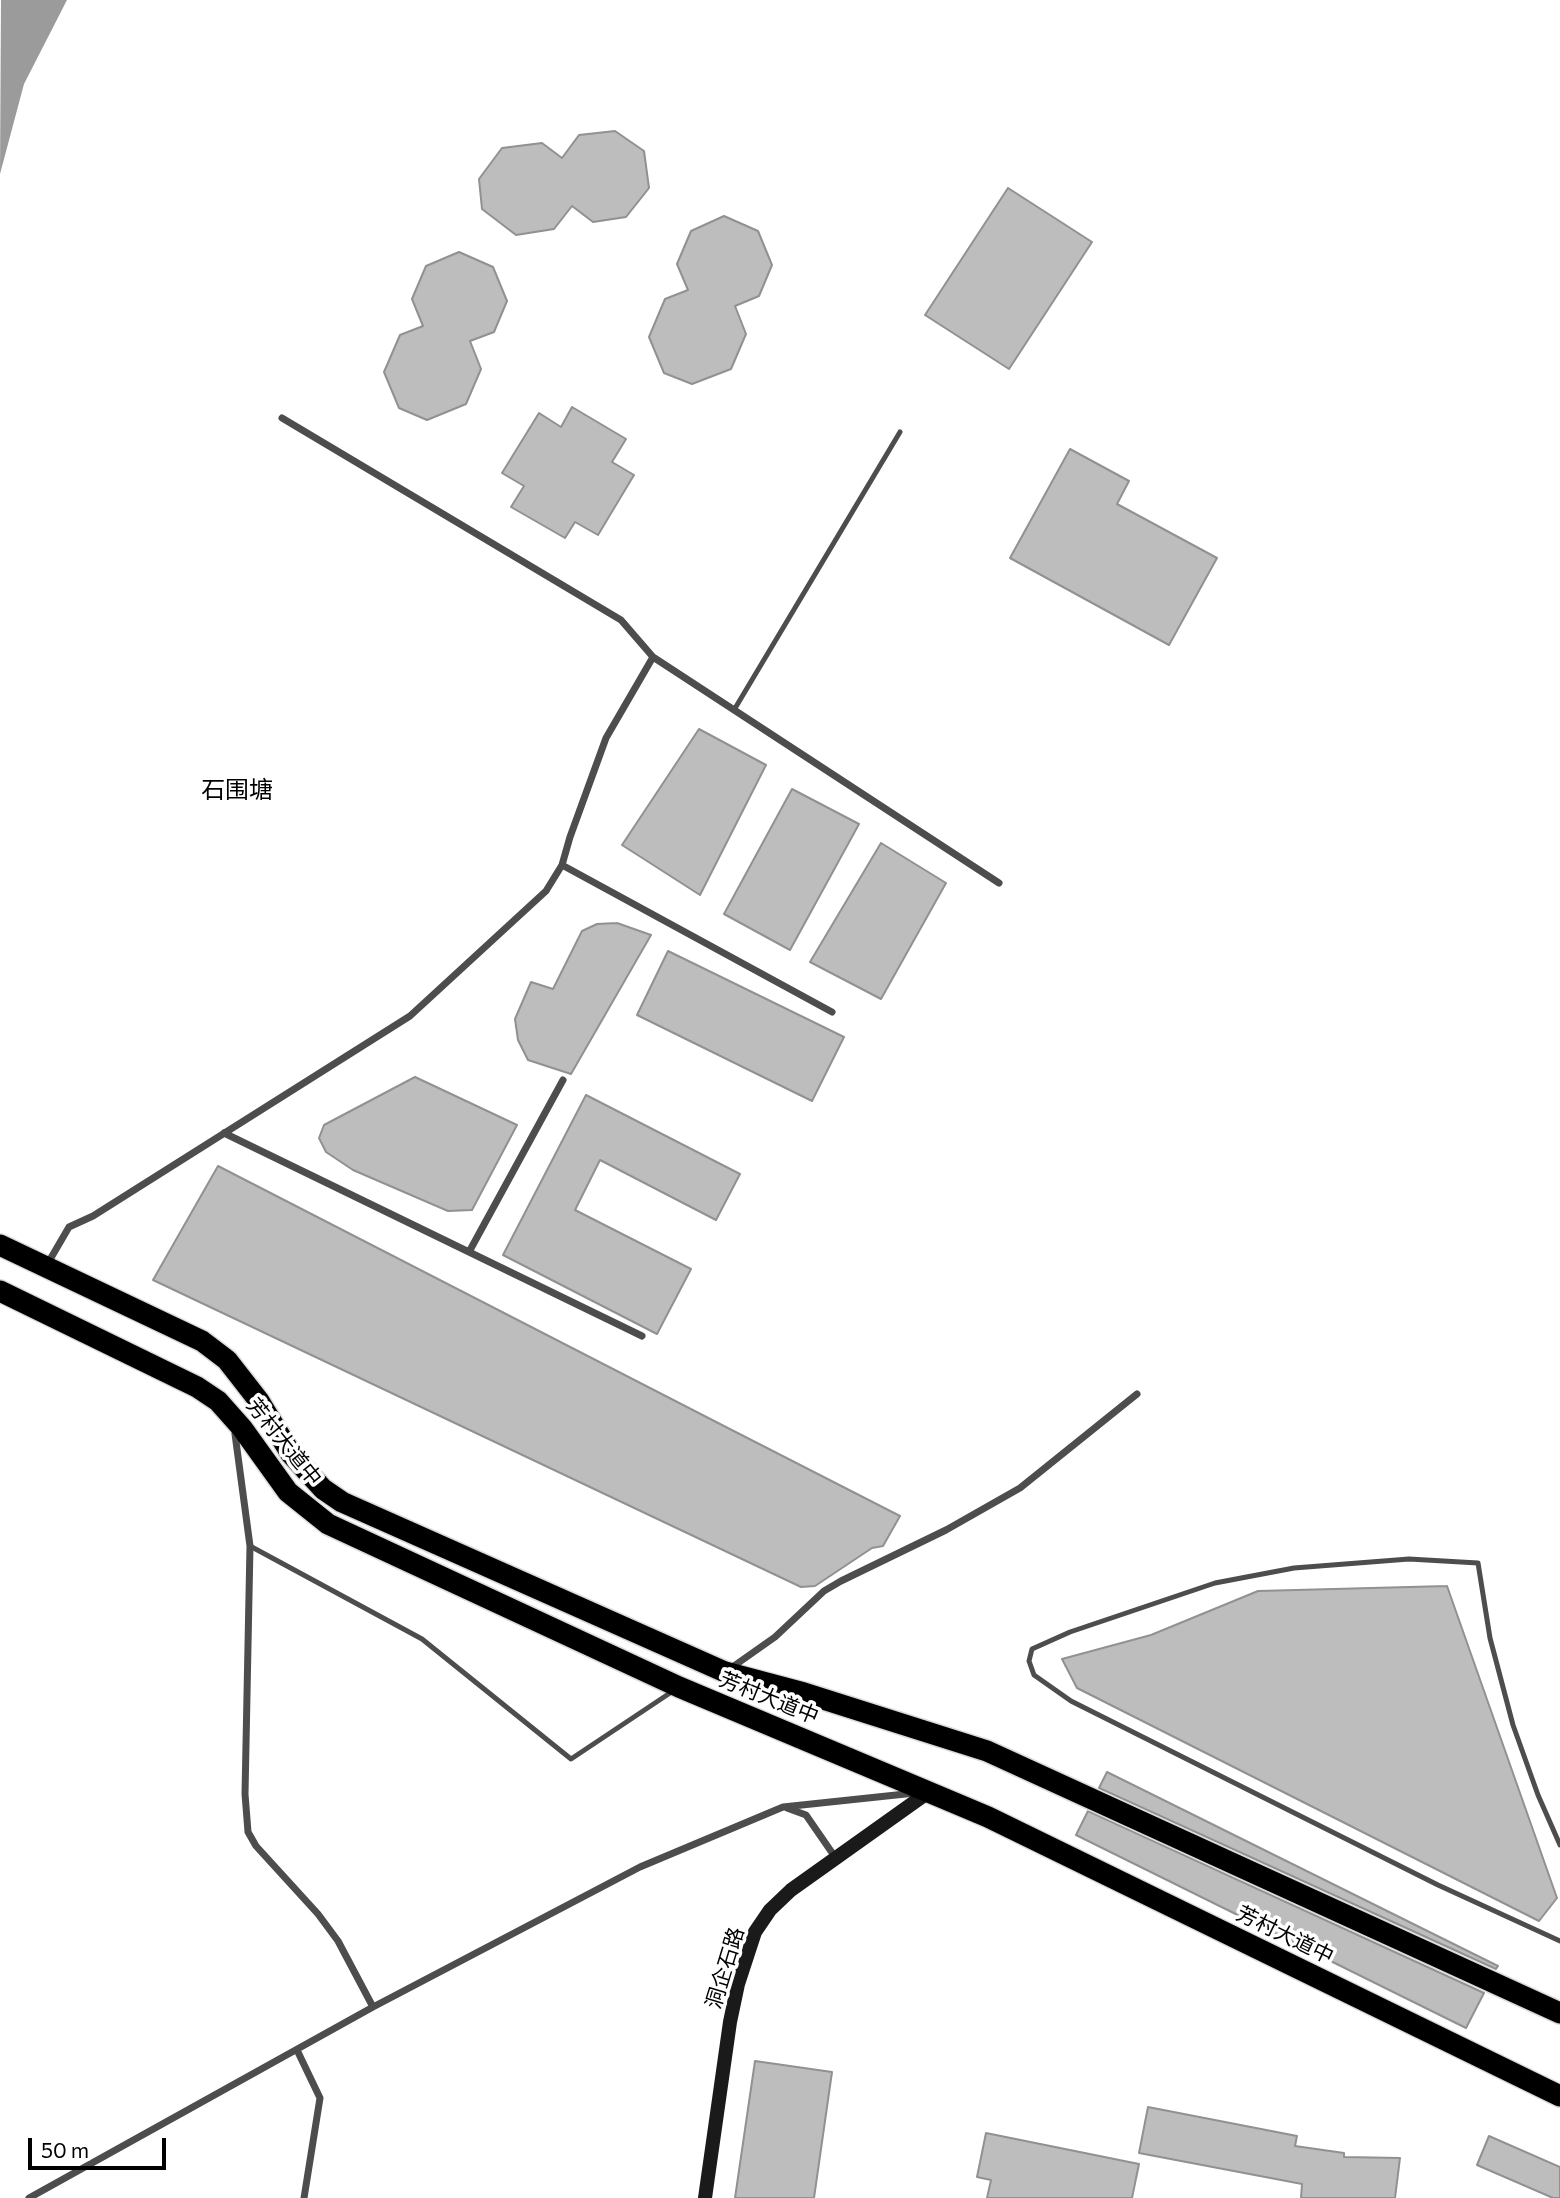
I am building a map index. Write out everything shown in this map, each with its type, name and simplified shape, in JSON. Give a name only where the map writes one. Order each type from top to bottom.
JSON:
[{"type":"highway","name":"芳村大道中","points":[[0,1245],[202,1341],[227,1360],[259,1401],[291,1454],[323,1489],[342,1502],[725,1672],[804,1693],[987,1751],[1560,2013]]},
{"type":"highway","name":"芳村大道中","points":[[0,1291],[197,1387],[218,1401],[242,1428],[288,1492],[328,1524],[679,1687],[930,1791],[1051,1846],[1560,2096]]},
{"type":"street","points":[[282,418],[621,620],[653,657],[999,883]]},
{"type":"street","points":[[46,1267],[69,1227],[93,1216],[410,1016],[546,891],[562,865],[569,837],[606,738],[653,657]]},
{"type":"street","points":[[562,865],[832,1012]]},
{"type":"street","points":[[469,1252],[563,1080]]},
{"type":"street","points":[[224,1133],[642,1336]]},
{"type":"street","points":[[725,1672],[765,1645],[824,1591],[946,1530],[1020,1488],[1137,1394]]},
{"type":"street","points":[[235,1434],[250,1546],[245,1794],[248,1832],[256,1846],[318,1914],[338,1941],[373,2007]]},
{"type":"street","points":[[29,2198],[373,2007],[640,1867],[783,1807],[930,1791]]},
{"type":"street","name":"洞企石路","points":[[705,2198],[730,2022],[738,1984],[755,1932],[770,1909],[791,1890],[930,1791]]},
{"type":"street","points":[[783,1807],[806,1815],[835,1857]]},
{"type":"street","points":[[297,2050],[320,2098],[304,2198]]},
{"type":"lane","points":[[734,710],[900,432]]},
{"type":"lane","points":[[250,1546],[422,1639],[572,1759],[679,1687]]},
{"type":"lane","points":[[1560,1845],[1538,1795],[1513,1725],[1490,1637],[1478,1563],[1409,1559],[1294,1568],[1215,1583],[1070,1632],[1032,1649],[1029,1661],[1034,1675],[1071,1701],[1438,1885],[1560,1941]]},
{"type":"shaded area","points":[[1,0],[67,0],[24,84],[0,174]]},
{"type":"building","points":[[615,131],[644,151],[649,188],[626,217],[593,222],[572,206],[554,229],[516,235],[482,209],[479,179],[502,148],[542,143],[562,158],[579,135]]},
{"type":"building","points":[[1008,188],[1092,242],[1009,369],[925,315]]},
{"type":"building","points":[[724,216],[758,231],[772,265],[759,296],[735,306],[746,334],[731,369],[692,384],[664,373],[649,337],[665,299],[688,290],[677,264],[691,231]]},
{"type":"building","points":[[459,252],[493,267],[507,301],[494,332],[470,341],[481,369],[466,404],[427,420],[399,408],[384,372],[400,335],[423,326],[412,299],[426,266]]},
{"type":"building","points":[[572,407],[626,439],[612,462],[634,475],[598,535],[575,522],[565,538],[511,507],[524,486],[502,473],[539,413],[561,427]]},
{"type":"building","points":[[1070,449],[1129,481],[1117,504],[1217,558],[1169,645],[1010,558]]},
{"type":"building","points":[[699,729],[766,765],[700,895],[622,845]]},
{"type":"building","points":[[792,789],[859,824],[790,950],[724,914]]},
{"type":"building","points":[[881,843],[946,883],[881,999],[810,962]]},
{"type":"building","points":[[617,923],[651,935],[571,1074],[528,1060],[518,1040],[515,1019],[531,982],[553,989],[582,931],[597,924]]},
{"type":"building","points":[[668,951],[844,1037],[812,1101],[637,1015]]},
{"type":"building","points":[[415,1077],[517,1125],[472,1210],[448,1211],[353,1170],[326,1152],[319,1138],[324,1125]]},
{"type":"building","points":[[586,1095],[740,1174],[716,1220],[600,1160],[575,1210],[691,1269],[657,1334],[503,1255]]},
{"type":"building","points":[[218,1166],[900,1516],[883,1546],[872,1548],[815,1586],[801,1587],[153,1280]]},
{"type":"building","points":[[1447,1586],[1557,1898],[1539,1921],[1077,1688],[1062,1659],[1151,1635],[1258,1591]]},
{"type":"building","points":[[1107,1772],[1498,1966],[1496,1969],[1099,1788]]},
{"type":"building","points":[[1088,1811],[1484,1993],[1466,2028],[1076,1835]]},
{"type":"building","points":[[755,2061],[832,2072],[814,2198],[735,2198]]},
{"type":"building","points":[[1148,2107],[1297,2136],[1295,2146],[1344,2153],[1344,2157],[1400,2158],[1395,2198],[1301,2198],[1302,2184],[1139,2153]]},
{"type":"building","points":[[986,2133],[1139,2164],[1132,2198],[987,2198],[991,2180],[977,2177]]},
{"type":"building","points":[[1489,2136],[1560,2167],[1560,2198],[1553,2198],[1477,2165]]},
{"type":"district","name":"石围塘","points":[[237,790]]}]
